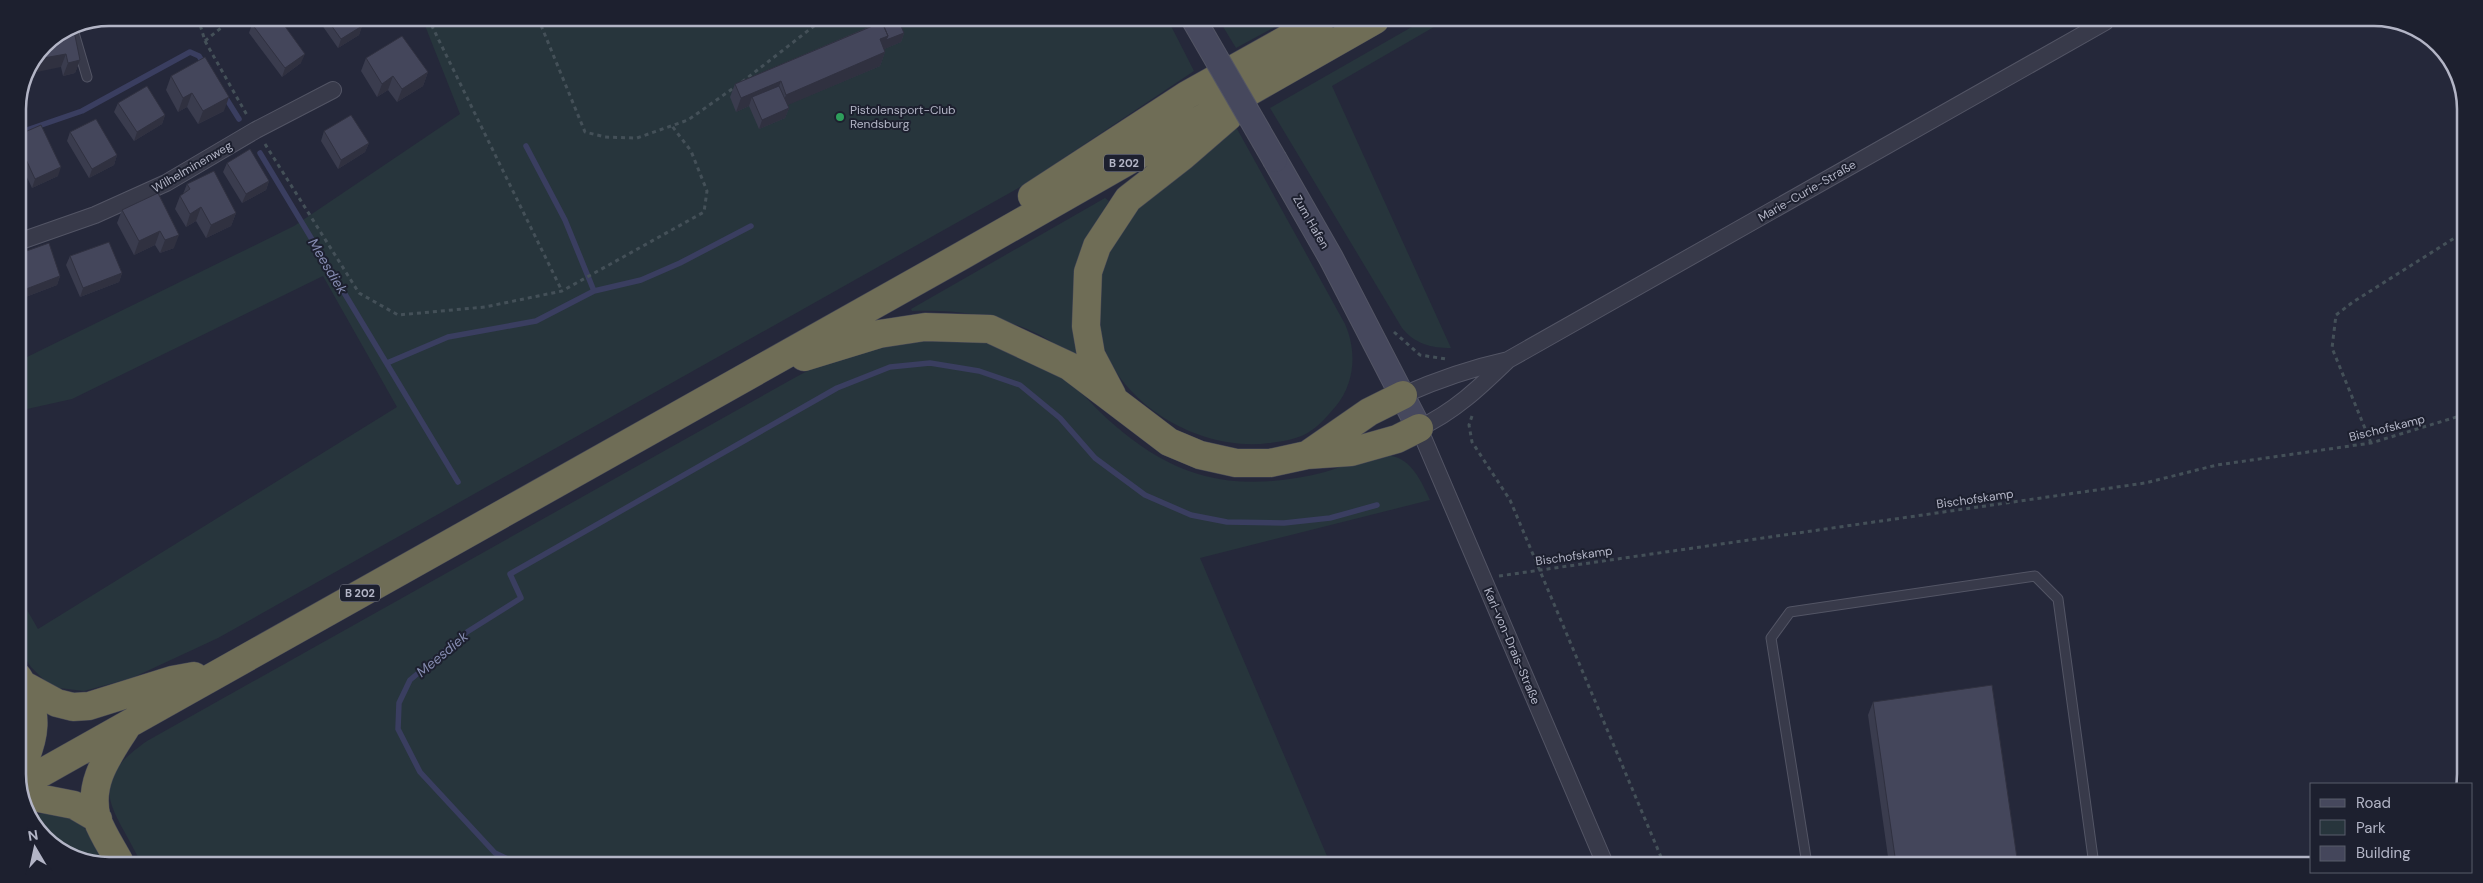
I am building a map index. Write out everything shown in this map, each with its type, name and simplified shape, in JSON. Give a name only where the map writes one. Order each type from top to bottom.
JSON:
[{"type":"highway","points":[[974,249],[1013,208],[1187,95],[1310,26]]},
{"type":"highway","name":"B 202","points":[[26,781],[974,249],[1364,26]]},
{"type":"highway","points":[[1114,398],[1091,355],[1086,326],[1085,301],[1088,272],[1097,246],[1128,199],[1183,156],[1274,77]]},
{"type":"highway","points":[[752,372],[879,334],[925,326],[990,329],[1068,366],[1114,398],[1170,442],[1200,455],[1236,463],[1270,463],[1307,455],[1365,449],[1397,439],[1420,428]]},
{"type":"highway","points":[[1307,455],[1369,412],[1403,396]]},
{"type":"highway","points":[[26,685],[57,703],[73,707],[89,706],[172,680],[222,672]]},
{"type":"highway","points":[[26,696],[33,714],[34,730],[31,745],[26,756]]},
{"type":"highway","points":[[117,857],[98,819],[95,800],[100,768],[129,722]]},
{"type":"highway","points":[[30,796],[74,805],[98,819]]},
{"type":"main road","name":"Zum Hafen","points":[[1197,26],[1331,258],[1420,428]]},
{"type":"street","name":"Marie-Curie-Straße","points":[[1420,428],[1454,409],[1508,360],[2098,26]]},
{"type":"street","name":"Wilhelminenweg","points":[[26,239],[95,215],[166,183],[256,130],[333,90]]},
{"type":"street","name":"Marie-Curie-Straße","points":[[1403,396],[1471,370],[1508,360]]},
{"type":"street","name":"Karl-von-Drais-Straße","points":[[1420,428],[1602,857]]},
{"type":"lane","points":[[75,35],[87,77]]},
{"type":"lane","points":[[1806,857],[1772,638],[1790,612],[2035,576],[2058,599],[2093,857]]},
{"type":"path","points":[[200,26],[205,41],[256,130],[358,293],[398,315],[486,307],[562,291],[704,212],[707,191],[691,151],[672,126]]},
{"type":"path","points":[[205,41],[223,26]]},
{"type":"path","points":[[432,26],[562,291]]},
{"type":"path","points":[[541,26],[585,132],[605,137],[636,138],[688,120],[723,97],[814,26]]},
{"type":"path","points":[[2371,443],[2332,348],[2336,315],[2353,302],[2457,236]]},
{"type":"path","points":[[1424,356],[1449,360]]},
{"type":"path","points":[[1474,410],[1469,425],[1472,442],[1510,500],[1661,857]]},
{"type":"path","name":"Bischofskamp","points":[[1484,579],[1540,569],[2144,483],[2217,465],[2371,443],[2457,418]]},
{"type":"green space","points":[[425,26],[1171,26],[1194,71],[1022,186],[218,638],[132,678],[84,691],[59,688],[45,681],[26,660],[26,608],[38,629],[397,407],[323,276],[72,399],[26,409],[26,358],[294,226],[460,114]]},
{"type":"green space","points":[[1223,26],[1277,26],[1236,48]]},
{"type":"green space","points":[[1414,26],[1436,26],[1332,86],[1451,348],[1424,344],[1412,338],[1402,328],[1270,108]]},
{"type":"green space","points":[[1236,127],[1345,324],[1351,345],[1352,367],[1350,377],[1347,387],[1336,406],[1322,422],[1308,433],[1292,439],[1274,442],[1244,444],[1218,440],[1193,433],[1169,421],[1147,406],[1128,388],[1113,367],[1101,338],[1099,316],[1101,269],[1126,215],[1140,200]]},
{"type":"green space","points":[[1105,198],[1109,201],[1090,232],[1087,364],[1040,335],[994,318],[962,312],[912,311],[911,309]]},
{"type":"green space","points":[[949,338],[990,342],[1054,371],[1076,388],[1112,423],[1161,459],[1190,471],[1220,479],[1265,482],[1296,478],[1325,472],[1367,458],[1384,456],[1398,458],[1410,467],[1420,479],[1430,500],[1200,558],[1327,857],[138,857],[114,810],[110,797],[110,784],[116,771],[128,757],[147,741],[834,357],[891,339]]},
{"type":"green space","points":[[53,812],[78,820],[96,842],[104,857],[83,852],[63,843],[60,840],[60,823],[42,823],[37,815]]},
{"type":"building","points":[[254,26],[285,26],[305,54],[285,68]]},
{"type":"building","points":[[332,26],[362,26],[341,39]]},
{"type":"building","points":[[873,26],[884,26],[888,36],[880,39],[885,52],[786,95],[781,81],[741,98],[735,84]]},
{"type":"building","points":[[884,26],[901,26],[904,33],[886,40],[888,36]]},
{"type":"building","points":[[75,35],[80,60],[68,63],[66,54],[45,58],[63,40]]},
{"type":"building","points":[[402,36],[428,72],[402,89],[393,76],[382,84],[366,58]]},
{"type":"building","points":[[205,57],[229,97],[203,111],[192,93],[183,98],[171,76]]},
{"type":"building","points":[[147,86],[165,115],[137,132],[118,103]]},
{"type":"building","points":[[779,86],[789,108],[762,120],[752,97]]},
{"type":"building","points":[[351,115],[369,143],[341,160],[324,131]]},
{"type":"building","points":[[96,119],[117,155],[92,169],[70,132]]},
{"type":"building","points":[[41,125],[61,167],[35,179],[26,159],[26,132]]},
{"type":"building","points":[[250,149],[269,181],[246,194],[227,163]]},
{"type":"building","points":[[214,171],[236,213],[211,225],[201,207],[190,214],[180,196],[190,189],[187,184]]},
{"type":"building","points":[[158,193],[179,235],[165,240],[160,231],[139,241],[122,210]]},
{"type":"building","points":[[109,242],[122,273],[83,288],[70,256]]},
{"type":"building","points":[[49,243],[60,276],[26,289],[26,251]]},
{"type":"building","points":[[1992,685],[2017,857],[1895,857],[1873,702]]},
{"type":"waterway","name":"Meesdiek","points":[[26,130],[82,111],[190,52],[199,56],[204,64]]},
{"type":"waterway","name":"Meesdiek","points":[[224,95],[239,119]]},
{"type":"waterway","points":[[387,363],[448,337],[536,321],[594,291],[565,220],[526,146]]},
{"type":"waterway","name":"Meesdiek","points":[[260,153],[458,482]]},
{"type":"waterway","points":[[594,291],[641,280],[680,263],[751,226]]},
{"type":"waterway","points":[[503,857],[495,853],[420,772],[398,729],[399,703],[410,680],[467,632],[521,598],[510,574],[837,388],[890,367],[930,363],[979,371],[1020,385],[1060,418],[1095,458],[1145,495],[1191,515],[1227,522],[1284,523],[1330,518],[1377,505]]},
{"type":"place","name":"Pistolensport-Club Rendsburg","points":[[840,117]]}]
